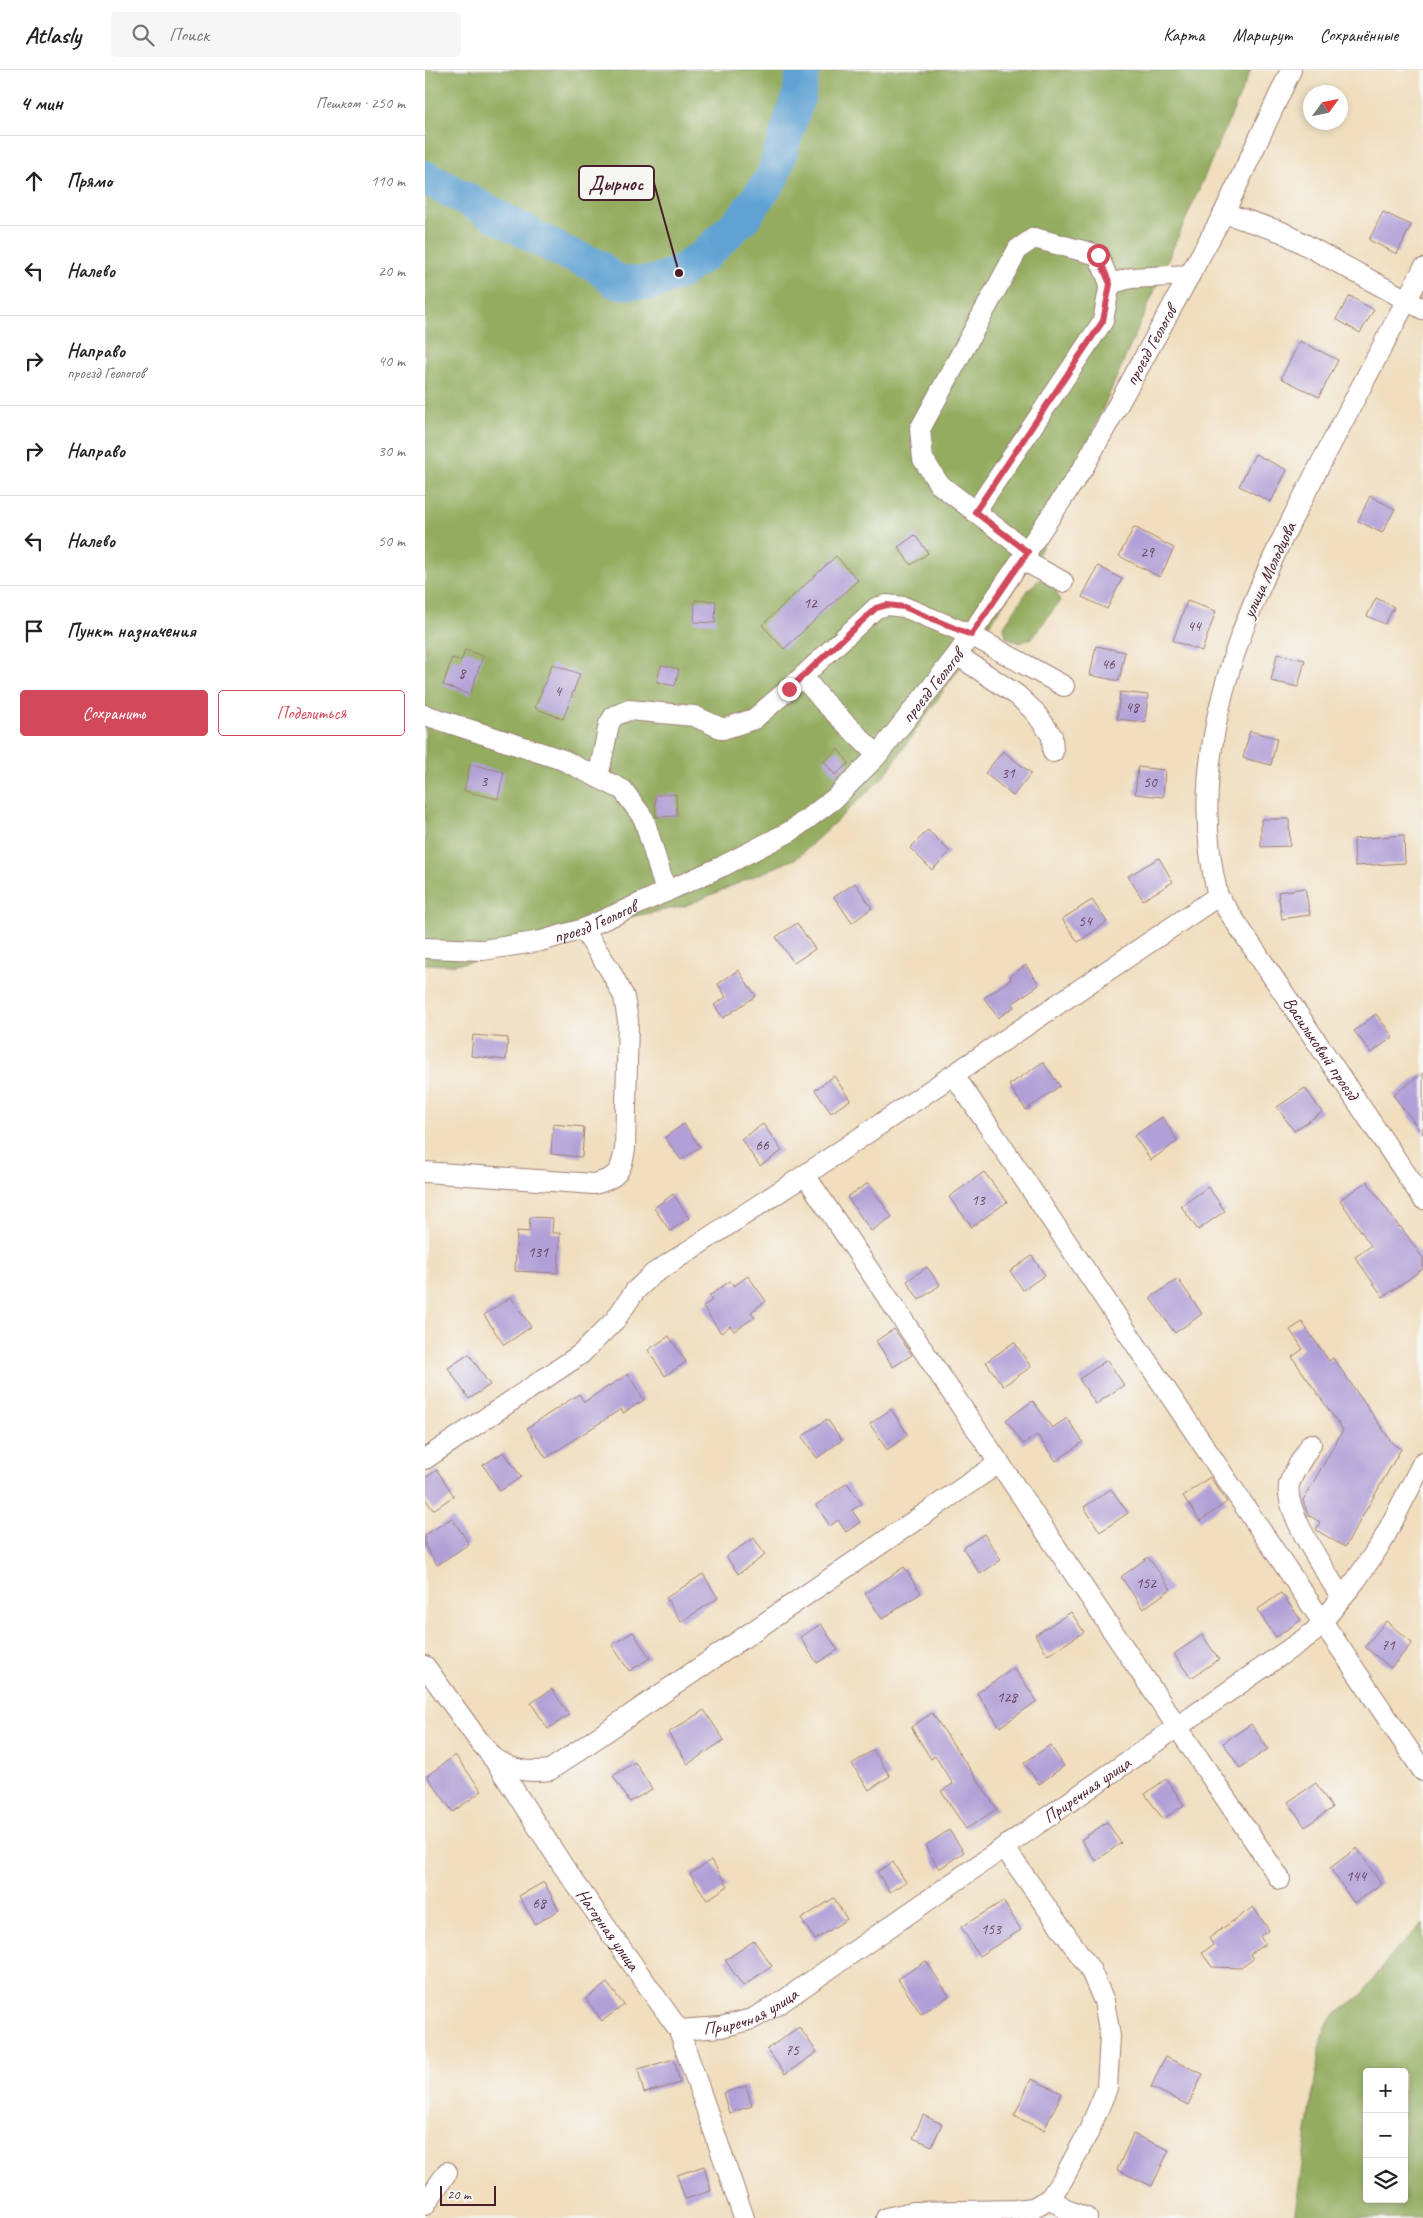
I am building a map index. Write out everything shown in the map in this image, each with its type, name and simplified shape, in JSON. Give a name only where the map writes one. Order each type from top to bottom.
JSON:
[{"type":"street","name":"проезд Геологов","points":[[425,948],[449,950],[491,949],[541,941],[583,929],[723,866],[791,831],[835,799],[877,755],[957,655],[1083,468],[1223,213],[1291,70]]},
{"type":"street","points":[[1223,213],[1282,232],[1415,304]]},
{"type":"street","points":[[975,512],[1103,321],[1110,284],[1098,255],[1034,238],[1017,249],[920,429],[923,459],[939,484],[975,512],[1025,556],[1063,582]]},
{"type":"street","name":"улица Молодцова","points":[[1219,896],[1212,869],[1208,780],[1218,712],[1243,624],[1302,499],[1415,304],[1423,269]]},
{"type":"street","points":[[1110,284],[1131,278],[1190,275]]},
{"type":"street","points":[[598,778],[609,724],[614,716],[629,710],[694,716],[723,729],[754,718],[803,677],[876,608],[887,605],[904,607],[971,635],[1064,686]]},
{"type":"street","points":[[957,655],[1017,695],[1035,712],[1051,736],[1053,752]]},
{"type":"street","points":[[803,677],[824,702],[877,755]]},
{"type":"street","points":[[425,715],[563,760],[623,790],[644,819],[666,892]]},
{"type":"street","points":[[425,1459],[581,1354],[615,1320],[635,1290],[653,1274],[805,1175],[1219,896]]},
{"type":"street","name":"Васильковый проезд","points":[[1219,896],[1423,1200]]},
{"type":"street","points":[[425,1172],[595,1184],[611,1180],[622,1167],[625,1149],[628,1022],[624,997],[610,970],[583,929]]},
{"type":"street","points":[[954,1075],[1423,1771]]},
{"type":"street","points":[[805,1175],[1280,1879]]},
{"type":"street","points":[[1311,1444],[1289,1486],[1291,1504],[1298,1523],[1341,1597]]},
{"type":"street","name":"Приречная улица","points":[[679,2030],[721,2027],[752,2020],[1314,1632],[1381,1542],[1423,1462]]},
{"type":"street","points":[[492,1756],[509,1768],[533,1772],[550,1770],[999,1463]]},
{"type":"street","name":"Нагорная улица","points":[[425,1666],[492,1756],[563,1866],[679,2030],[744,2218]]},
{"type":"street","points":[[886,2218],[913,2212],[1033,2208],[1050,2198],[1063,2179],[1088,2133],[1107,2088],[1110,2036],[1103,2001],[1090,1970],[1004,1847]]},
{"type":"street","points":[[425,2205],[447,2172]]},
{"type":"street","points":[[1050,2198],[1067,2210],[1087,2218]]},
{"type":"green space","points":[[425,70],[1251,70],[1041,550],[884,776],[797,858],[685,906],[635,916],[545,951],[449,965],[425,964]]},
{"type":"green space","points":[[1040,579],[1055,587],[1060,601],[1032,638],[1020,643],[1006,637],[1004,626],[1029,589]]},
{"type":"green space","points":[[1423,1923],[1423,2218],[1294,2218],[1319,2053],[1325,2028],[1332,2017],[1364,1993],[1390,1956]]},
{"type":"building","points":[[1383,212],[1411,225],[1397,254],[1369,240]]},
{"type":"building","points":[[1350,296],[1374,310],[1360,333],[1336,319]]},
{"type":"building","points":[[1300,341],[1338,360],[1319,397],[1281,378]]},
{"type":"building","points":[[1255,454],[1287,470],[1271,502],[1239,486]]},
{"type":"building","points":[[1370,496],[1395,509],[1382,533],[1358,521]]},
{"type":"building","points":[[1134,527],[1174,548],[1160,577],[1119,556]]},
{"type":"building","points":[[915,535],[928,553],[911,565],[898,547]]},
{"type":"building","points":[[836,556],[858,580],[784,649],[762,625]]},
{"type":"building","points":[[1098,566],[1122,579],[1107,609],[1082,597]]},
{"type":"building","points":[[1376,598],[1394,607],[1385,624],[1367,616]]},
{"type":"building","points":[[695,600],[716,601],[715,623],[694,622]]},
{"type":"building","points":[[1187,601],[1216,611],[1202,651],[1173,641]]},
{"type":"building","points":[[1096,646],[1125,652],[1119,681],[1090,675]]},
{"type":"building","points":[[465,650],[483,656],[470,695],[443,685],[452,658],[461,661]]},
{"type":"building","points":[[1277,654],[1305,660],[1298,687],[1271,681]]},
{"type":"building","points":[[552,664],[580,674],[563,719],[535,708]]},
{"type":"building","points":[[661,665],[679,669],[675,686],[657,682]]},
{"type":"building","points":[[1120,692],[1148,695],[1145,722],[1117,719]]},
{"type":"building","points":[[1250,731],[1277,738],[1271,765],[1243,758]]},
{"type":"building","points":[[838,749],[849,763],[835,775],[824,761]]},
{"type":"building","points":[[1003,751],[1031,773],[1013,796],[985,773]]},
{"type":"building","points":[[470,764],[504,772],[498,799],[464,791]]},
{"type":"building","points":[[1138,767],[1165,770],[1163,797],[1135,794]]},
{"type":"building","points":[[676,794],[677,816],[656,817],[655,795]]},
{"type":"building","points":[[1261,819],[1289,819],[1290,846],[1261,847]]},
{"type":"building","points":[[928,830],[950,852],[932,870],[910,848]]},
{"type":"building","points":[[1404,835],[1405,863],[1355,866],[1354,839]]},
{"type":"building","points":[[1159,858],[1173,882],[1143,900],[1128,876]]},
{"type":"building","points":[[855,883],[872,908],[852,923],[834,897]]},
{"type":"building","points":[[1305,888],[1310,915],[1282,919],[1278,892]]},
{"type":"building","points":[[1092,900],[1107,922],[1078,942],[1062,919]]},
{"type":"building","points":[[797,923],[815,949],[794,963],[776,937]]},
{"type":"building","points":[[1026,965],[1039,985],[1012,1004],[1014,1007],[998,1018],[984,998],[1011,979],[1010,976]]},
{"type":"building","points":[[738,970],[756,996],[723,1018],[714,1005],[726,997],[718,984]]},
{"type":"building","points":[[1376,1014],[1393,1037],[1371,1053],[1354,1031]]},
{"type":"building","points":[[473,1035],[508,1038],[506,1060],[471,1056]]},
{"type":"building","points":[[1043,1062],[1060,1086],[1026,1110],[1009,1085]]},
{"type":"building","points":[[1423,1073],[1423,1134],[1393,1095]]},
{"type":"building","points":[[834,1076],[850,1100],[831,1113],[815,1090]]},
{"type":"building","points":[[1305,1088],[1322,1112],[1294,1131],[1277,1107]]},
{"type":"building","points":[[1162,1117],[1178,1141],[1151,1160],[1134,1136]]},
{"type":"building","points":[[553,1124],[584,1127],[582,1157],[551,1154]]},
{"type":"building","points":[[684,1124],[700,1147],[681,1160],[665,1137]]},
{"type":"building","points":[[763,1124],[782,1151],[760,1166],[741,1139]]},
{"type":"building","points":[[984,1172],[1007,1202],[972,1227],[949,1197]]},
{"type":"building","points":[[1367,1181],[1423,1258],[1423,1269],[1383,1297],[1355,1257],[1371,1246],[1340,1200]]},
{"type":"building","points":[[868,1183],[892,1217],[871,1231],[847,1197]]},
{"type":"building","points":[[1208,1187],[1225,1211],[1198,1230],[1181,1206]]},
{"type":"building","points":[[673,1194],[689,1218],[670,1231],[654,1208]]},
{"type":"building","points":[[530,1217],[553,1218],[552,1233],[560,1233],[558,1273],[515,1271],[517,1231],[529,1232]]},
{"type":"building","points":[[1032,1256],[1045,1275],[1023,1290],[1010,1271]]},
{"type":"building","points":[[927,1267],[940,1285],[919,1300],[907,1281]]},
{"type":"building","points":[[748,1276],[766,1301],[751,1312],[755,1317],[734,1331],[730,1326],[721,1333],[703,1307],[712,1300],[709,1296],[730,1281],[734,1286]]},
{"type":"building","points":[[1178,1279],[1202,1314],[1175,1333],[1150,1298]]},
{"type":"building","points":[[511,1297],[531,1327],[504,1345],[484,1315]]},
{"type":"building","points":[[1302,1322],[1329,1361],[1333,1358],[1393,1444],[1401,1449],[1345,1547],[1316,1530],[1320,1522],[1308,1515],[1303,1500],[1343,1430],[1292,1357],[1303,1349],[1290,1330]]},
{"type":"building","points":[[894,1329],[912,1355],[893,1367],[876,1341]]},
{"type":"building","points":[[669,1336],[686,1362],[665,1376],[648,1350]]},
{"type":"building","points":[[1014,1342],[1031,1367],[1003,1386],[986,1362]]},
{"type":"building","points":[[469,1354],[490,1385],[469,1399],[448,1368]]},
{"type":"building","points":[[1107,1360],[1124,1385],[1096,1404],[1079,1379]]},
{"type":"building","points":[[628,1374],[644,1400],[623,1413],[621,1409],[546,1458],[527,1428],[579,1394],[584,1402]]},
{"type":"building","points":[[1033,1401],[1052,1428],[1067,1418],[1083,1442],[1056,1461],[1037,1435],[1023,1444],[1006,1420]]},
{"type":"building","points":[[891,1409],[908,1435],[887,1450],[870,1424]]},
{"type":"building","points":[[827,1419],[842,1440],[817,1458],[802,1437]]},
{"type":"building","points":[[504,1452],[521,1477],[500,1491],[483,1465]]},
{"type":"building","points":[[437,1470],[454,1496],[433,1510],[425,1498],[425,1478]]},
{"type":"building","points":[[1210,1477],[1227,1502],[1200,1521],[1183,1496]]},
{"type":"building","points":[[847,1483],[862,1504],[852,1510],[860,1522],[846,1532],[838,1520],[830,1526],[816,1505]]},
{"type":"building","points":[[1111,1489],[1128,1513],[1100,1532],[1084,1507]]},
{"type":"building","points":[[452,1518],[469,1544],[437,1565],[425,1546],[425,1535]]},
{"type":"building","points":[[984,1534],[1001,1560],[980,1574],[963,1548]]},
{"type":"building","points":[[754,1538],[765,1555],[738,1574],[726,1556]]},
{"type":"building","points":[[1148,1557],[1171,1589],[1143,1609],[1121,1577]]},
{"type":"building","points":[[904,1567],[921,1593],[882,1619],[865,1593]]},
{"type":"building","points":[[703,1574],[718,1598],[681,1622],[666,1598]]},
{"type":"building","points":[[1281,1593],[1301,1620],[1276,1637],[1257,1610]]},
{"type":"building","points":[[1071,1612],[1084,1632],[1048,1655],[1035,1635]]},
{"type":"building","points":[[1386,1621],[1412,1643],[1391,1668],[1365,1647]]},
{"type":"building","points":[[821,1624],[838,1650],[817,1663],[800,1637]]},
{"type":"building","points":[[633,1632],[650,1658],[629,1671],[612,1645]]},
{"type":"building","points":[[1202,1635],[1219,1659],[1191,1678],[1174,1654]]},
{"type":"building","points":[[1014,1668],[1037,1701],[1000,1727],[977,1693]]},
{"type":"building","points":[[552,1689],[569,1715],[548,1729],[531,1703]]},
{"type":"building","points":[[704,1710],[724,1740],[688,1764],[668,1733]]},
{"type":"building","points":[[932,1713],[997,1809],[966,1829],[941,1791],[953,1784],[935,1756],[931,1759],[911,1727]]},
{"type":"building","points":[[1251,1724],[1268,1749],[1240,1768],[1223,1743]]},
{"type":"building","points":[[1050,1745],[1064,1766],[1039,1784],[1024,1763]]},
{"type":"building","points":[[873,1750],[890,1776],[869,1790],[852,1764]]},
{"type":"building","points":[[455,1755],[482,1791],[453,1812],[427,1776]]},
{"type":"building","points":[[635,1762],[652,1789],[630,1802],[613,1776]]},
{"type":"building","points":[[1166,1779],[1184,1805],[1163,1819],[1145,1794]]},
{"type":"building","points":[[1316,1783],[1332,1808],[1305,1827],[1288,1802]]},
{"type":"building","points":[[1107,1822],[1121,1843],[1096,1861],[1081,1840]]},
{"type":"building","points":[[949,1830],[964,1852],[939,1869],[925,1846]]},
{"type":"building","points":[[1357,1848],[1381,1884],[1354,1903],[1330,1868]]},
{"type":"building","points":[[711,1860],[728,1886],[707,1900],[690,1874]]},
{"type":"building","points":[[893,1862],[906,1882],[890,1892],[877,1872]]},
{"type":"building","points":[[544,1882],[559,1910],[535,1924],[519,1896]]},
{"type":"building","points":[[834,1898],[847,1919],[815,1940],[801,1919]]},
{"type":"building","points":[[1003,1901],[1021,1930],[979,1956],[961,1927]]},
{"type":"building","points":[[1253,1907],[1269,1930],[1260,1936],[1265,1944],[1250,1954],[1253,1959],[1241,1968],[1212,1967],[1202,1953],[1213,1945],[1209,1938]]},
{"type":"building","points":[[754,1941],[772,1966],[743,1986],[725,1960]]},
{"type":"building","points":[[926,1961],[949,1996],[921,2014],[898,1979]]},
{"type":"building","points":[[607,1983],[624,2005],[602,2021],[586,1999]]},
{"type":"building","points":[[799,2027],[817,2052],[785,2074],[767,2049]]},
{"type":"building","points":[[1165,2057],[1203,2074],[1188,2105],[1151,2087]]},
{"type":"building","points":[[674,2059],[680,2083],[644,2093],[638,2069]]},
{"type":"building","points":[[1031,2079],[1062,2093],[1044,2130],[1014,2116]]},
{"type":"building","points":[[746,2086],[752,2106],[729,2113],[723,2093]]},
{"type":"building","points":[[923,2115],[942,2124],[932,2146],[913,2138]]},
{"type":"building","points":[[1133,2134],[1169,2150],[1152,2186],[1117,2170]]},
{"type":"building","points":[[704,2166],[711,2191],[685,2199],[677,2175]]},
{"type":"waterway","points":[[425,177],[563,252],[596,265],[616,282],[651,283],[679,273],[707,253],[744,217],[772,178],[799,95],[803,70]]},
{"type":"place","name":"Дырнос","points":[[679,273]]},
{"type":"route","points":[[789,689],[876,608],[887,605],[904,607],[971,635],[1028,552],[975,512],[1103,321],[1110,284],[1098,255]]}]
